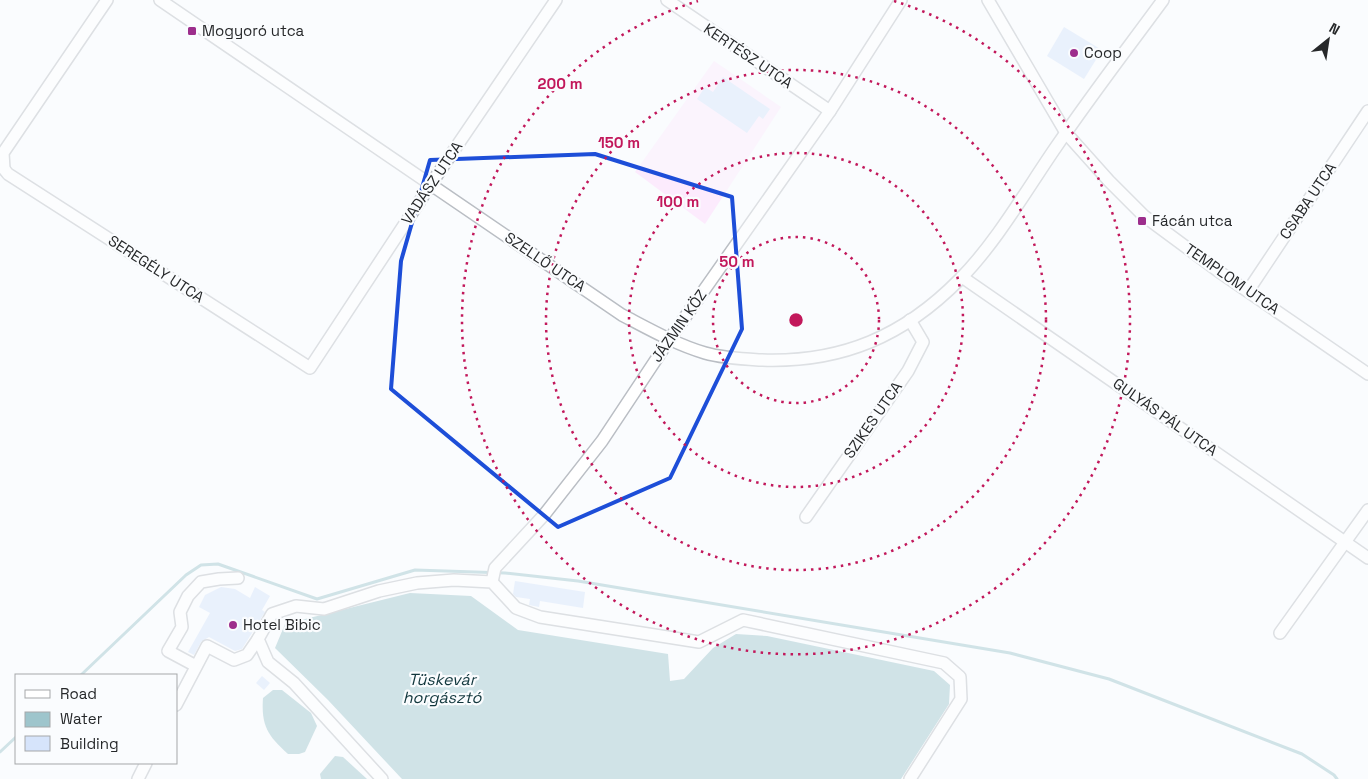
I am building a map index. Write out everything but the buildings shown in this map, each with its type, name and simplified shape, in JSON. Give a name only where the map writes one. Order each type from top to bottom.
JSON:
[{"type":"street","points":[[2,172],[3,153],[107,0]]},
{"type":"street","name":"SZELLŐ UTCA","points":[[160,0],[622,314],[670,340],[705,353],[746,360],[787,361],[823,357],[850,351],[892,332],[932,306],[962,277]]},
{"type":"street","name":"VADÁSZ UTCA","points":[[310,368],[430,184],[556,0]]},
{"type":"street","name":"KERTÉSZ UTCA","points":[[667,0],[830,111]]},
{"type":"street","name":"JÁZMIN KÖZ","points":[[492,582],[495,568],[544,515],[602,440],[830,111],[901,0]]},
{"type":"street","name":"TEMPLOM UTCA","points":[[988,0],[1066,133],[1109,181],[1144,216],[1368,374]]},
{"type":"street","points":[[962,277],[994,238],[1066,133],[1162,0]]},
{"type":"street","name":"CSABA UTCA","points":[[1248,291],[1368,111]]},
{"type":"street","name":"SEREGÉLY UTCA","points":[[2,172],[8,174],[310,368]]},
{"type":"street","name":"GULYÁS PÁL UTCA","points":[[962,277],[1368,558]]},
{"type":"street","name":"SZIKES UTCA","points":[[806,517],[908,371],[923,342],[910,320]]},
{"type":"street","points":[[1280,633],[1368,510]]},
{"type":"street","points":[[196,666],[168,651],[182,627],[180,612],[188,596],[201,582],[238,578]]},
{"type":"street","points":[[178,701],[207,646],[234,660],[247,655],[272,614],[296,606],[324,609],[379,591],[417,583],[454,580],[492,582],[516,608],[540,617],[699,642],[743,620],[944,663],[960,677],[962,699],[910,779]]},
{"type":"street","points":[[258,639],[268,662],[294,683],[382,779]]},
{"type":"street","points":[[139,778],[146,764]]},
{"type":"highlighted area","points":[[595,154],[732,197],[742,329],[670,478],[558,527],[391,389],[401,261],[430,160]]},
{"type":"shaded area","points":[[714,61],[781,107],[705,224],[635,172]]},
{"type":"water","name":"Tüskevár horgásztó","points":[[410,593],[471,596],[518,630],[668,654],[670,681],[684,679],[713,648],[736,634],[767,636],[934,671],[950,685],[949,704],[901,779],[402,779],[328,700],[275,648],[285,624]]},
{"type":"water","points":[[273,690],[282,690],[311,713],[317,726],[305,752],[288,754],[275,742],[267,730],[263,716],[263,698]]},
{"type":"water","points":[[335,756],[343,757],[367,779],[321,779],[320,774]]},
{"type":"waterway","points":[[82,674],[186,575],[201,565],[218,564],[317,599],[415,570],[505,573],[578,581],[1010,653],[1109,679],[1302,754],[1334,775],[1337,779]]},
{"type":"waterway","points":[[0,752],[15,738]]},
{"type":"place","name":"Mogyoró utca","points":[[192,31]]},
{"type":"place","name":"Coop","points":[[1074,53]]},
{"type":"place","name":"Fácán utca","points":[[1142,221]]},
{"type":"place","name":"Hotel Bibic","points":[[233,625]]}]
